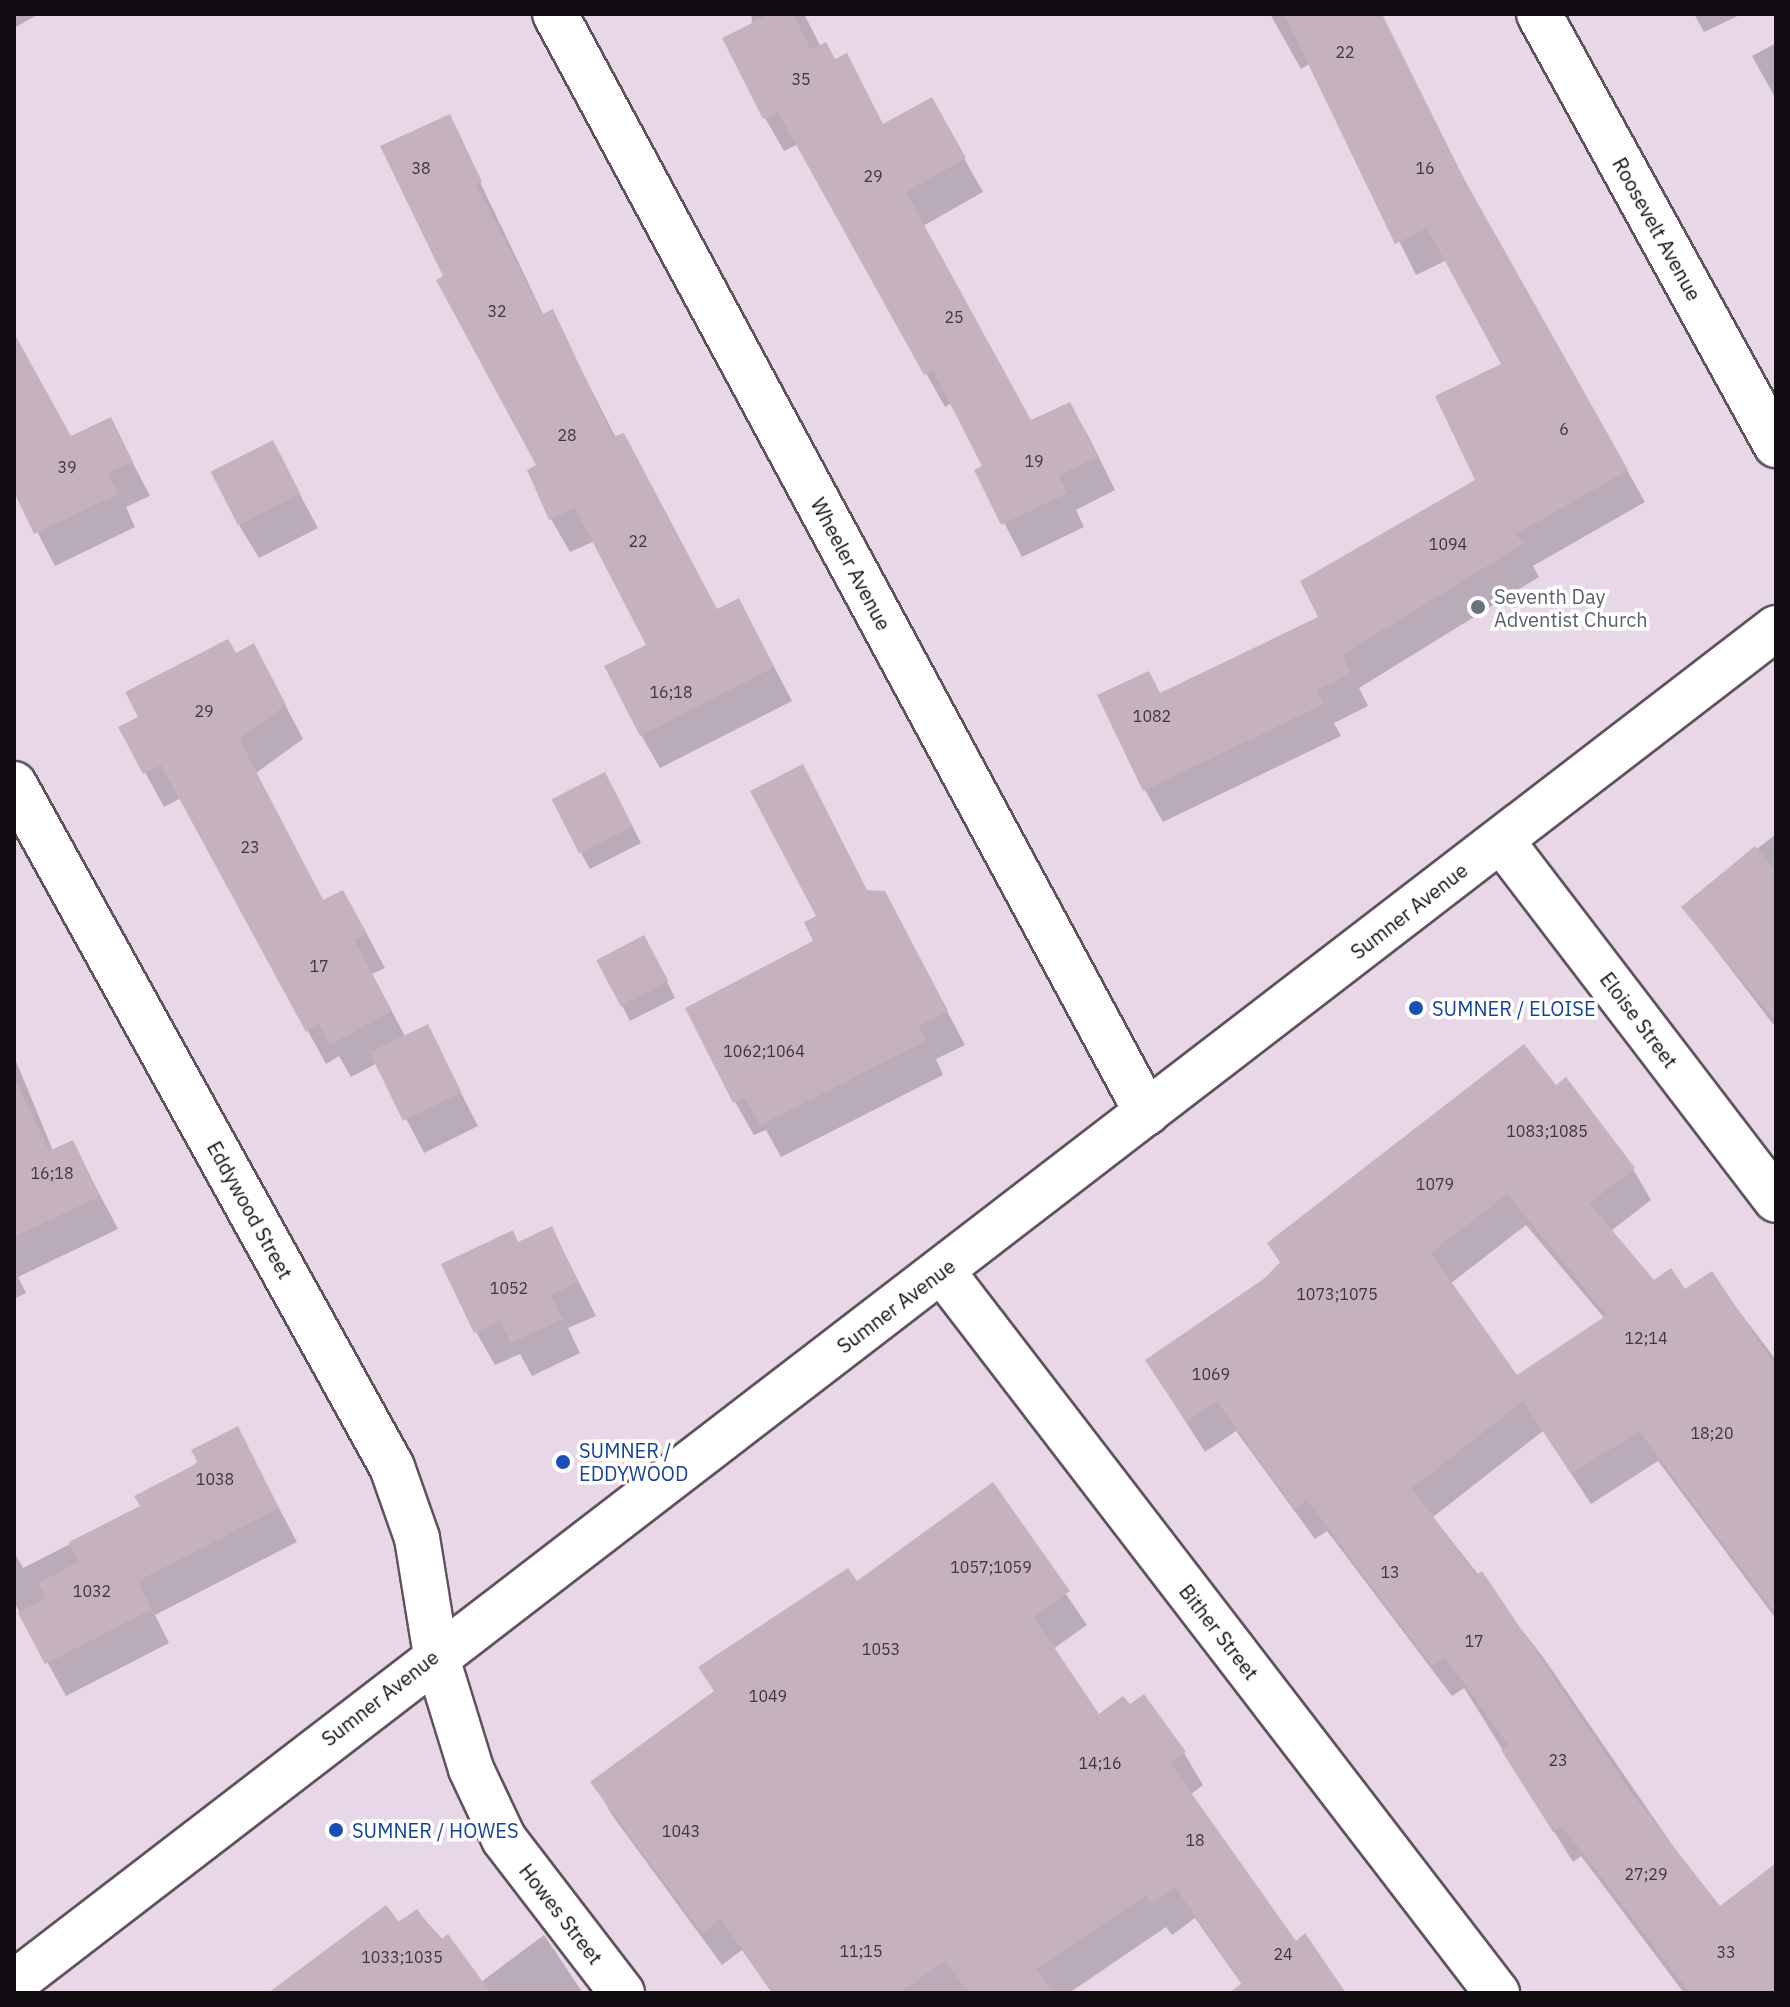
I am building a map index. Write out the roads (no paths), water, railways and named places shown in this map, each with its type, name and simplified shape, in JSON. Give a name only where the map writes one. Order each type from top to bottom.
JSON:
[{"type":"street","name":"Wheeler Avenue","points":[[555,14],[1147,1113]]},
{"type":"street","name":"Roosevelt Avenue","points":[[1539,14],[1776,445]]},
{"type":"street","name":"Sumner Avenue","points":[[14,1983],[436,1655],[942,1271],[1776,628]]},
{"type":"street","name":"Eddywood Street","points":[[14,784],[392,1467],[417,1538],[436,1655]]},
{"type":"street","name":"Eloise Street","points":[[1501,840],[1776,1200]]},
{"type":"street","name":"Bither Street","points":[[942,1271],[1497,1993]]},
{"type":"street","name":"Howes Street","points":[[436,1655],[471,1769],[504,1839],[622,1993]]},
{"type":"place","name":"Seventh Day Adventist Church","points":[[1478,607]]},
{"type":"place","name":"SUMNER / ELOISE","points":[[1416,1008]]},
{"type":"place","name":"SUMNER / EDDYWOOD","points":[[563,1462]]},
{"type":"place","name":"SUMNER / HOWES","points":[[336,1830]]}]
